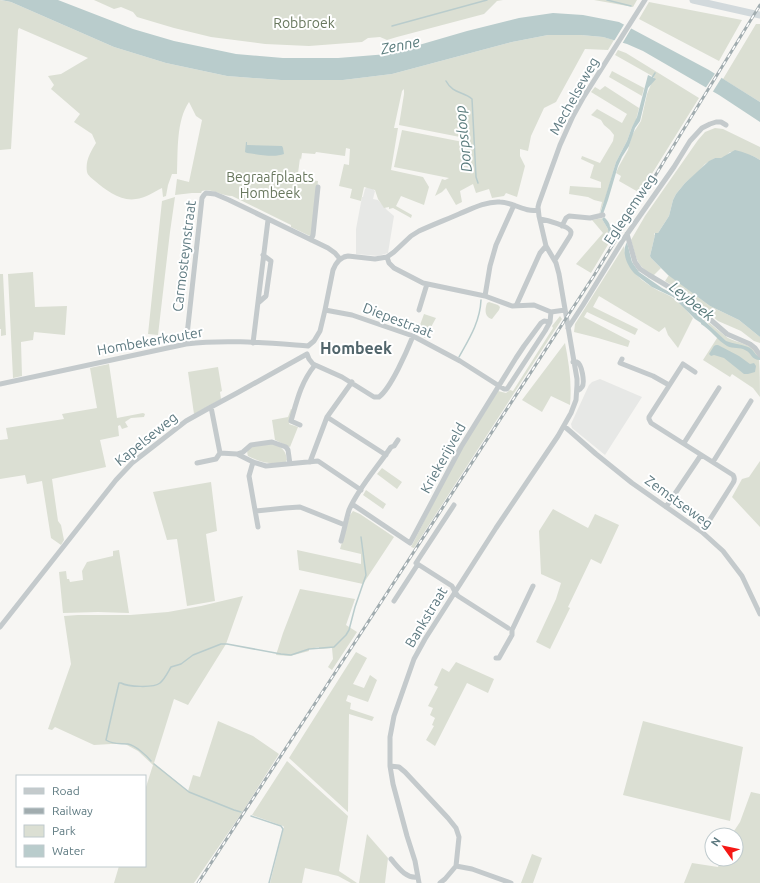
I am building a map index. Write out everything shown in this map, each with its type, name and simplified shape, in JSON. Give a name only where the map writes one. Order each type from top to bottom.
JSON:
[{"type":"highway","points":[[693,0],[760,15]]},
{"type":"street","name":"Mechelseweg","points":[[538,210],[539,203],[560,145],[573,116],[645,0]]},
{"type":"street","name":"Eglegemweg","points":[[568,328],[627,234],[674,167],[690,141],[699,130],[710,124],[721,122],[726,125]]},
{"type":"street","points":[[311,240],[318,187]]},
{"type":"street","name":"Carmosteynstraat","points":[[186,344],[202,198],[206,193],[211,193],[268,220]]},
{"type":"street","points":[[413,336],[394,377],[384,392],[378,397],[374,397],[352,382],[315,365],[309,359],[307,354],[308,346],[314,341],[319,333],[333,270],[340,259],[348,256],[375,259],[386,258],[411,236],[426,228],[487,203],[502,202],[514,204],[525,209],[535,211],[538,210],[546,246],[540,253],[516,306]]},
{"type":"street","points":[[485,296],[490,266],[496,245],[514,204]]},
{"type":"street","points":[[562,226],[566,218],[569,216],[585,218],[603,215]]},
{"type":"street","points":[[540,219],[548,220],[570,230],[571,232],[555,260]]},
{"type":"street","points":[[253,343],[268,220],[333,251],[340,259]]},
{"type":"street","points":[[627,234],[633,255],[640,269],[681,294],[721,329],[732,337],[750,344],[760,355]]},
{"type":"street","name":"Bankstraat","points":[[419,883],[415,861],[393,784],[390,766],[390,737],[395,711],[414,660],[422,644],[564,426],[576,400],[577,391],[583,387],[584,384],[582,371],[578,363],[573,362],[559,274],[555,260],[546,246]]},
{"type":"street","points":[[258,303],[266,296],[271,261],[263,255]]},
{"type":"street","points":[[386,258],[394,268],[427,284],[485,296],[512,306],[534,305],[551,312],[565,310]]},
{"type":"street","points":[[419,310],[427,284]]},
{"type":"street","name":"Diepestraat","points":[[325,310],[352,315],[413,336],[460,361],[499,386]]},
{"type":"street","points":[[499,386],[507,389],[545,331],[550,322],[551,312]]},
{"type":"street","name":"Kriekerijveld","points":[[352,504],[410,543],[461,447],[524,346],[541,324],[544,322],[550,322]]},
{"type":"street","name":"Hombekerkouter","points":[[0,384],[186,344],[202,342],[228,341],[308,346]]},
{"type":"street","name":"Kapelseweg","points":[[0,627],[123,472],[132,463],[176,427],[307,354]]},
{"type":"street","points":[[622,359],[620,363],[653,376],[669,385]]},
{"type":"street","points":[[696,372],[683,364],[649,419],[651,423],[733,475],[735,480],[702,532]]},
{"type":"street","points":[[300,426],[291,420],[303,383],[315,365]]},
{"type":"street","points":[[310,462],[327,417],[352,382]]},
{"type":"street","points":[[684,444],[719,388]]},
{"type":"street","points":[[713,462],[751,401]]},
{"type":"street","points":[[197,463],[216,459],[220,452],[211,407]]},
{"type":"street","points":[[327,417],[386,454]]},
{"type":"street","name":"Zemstseweg","points":[[564,426],[632,483],[702,532],[723,551],[742,576],[760,614]]},
{"type":"street","points":[[341,541],[352,504],[391,447],[394,446],[398,440]]},
{"type":"street","points":[[237,454],[243,452],[251,445],[272,442],[286,447],[288,450],[290,464]]},
{"type":"street","points":[[220,452],[237,454],[266,466],[318,461],[361,490]]},
{"type":"street","points":[[666,507],[701,455]]},
{"type":"street","points":[[254,462],[249,476],[258,527]]},
{"type":"street","points":[[394,601],[418,564],[416,563],[454,505]]},
{"type":"street","points":[[256,511],[300,507],[345,525]]},
{"type":"street","points":[[418,564],[452,586],[458,596],[508,628]]},
{"type":"street","points":[[496,658],[499,658],[512,635],[512,630],[533,586]]},
{"type":"street","points":[[390,766],[399,768],[405,772],[456,828],[459,837],[456,866],[440,883]]},
{"type":"street","points":[[391,858],[404,873],[414,878],[418,877]]},
{"type":"street","points":[[456,866],[472,869],[511,883]]},
{"type":"shaded area","points":[[367,187],[372,188],[375,191],[373,199],[378,200],[394,216],[388,253],[378,256],[356,254],[356,229],[362,197]]},
{"type":"shaded area","points":[[600,379],[642,397],[605,455],[572,428],[571,424],[589,385]]},
{"type":"green space","name":"Begraafplaats Hombeek","points":[[0,0],[11,2],[114,47],[166,63],[227,76],[281,80],[343,80],[392,74],[512,42],[548,35],[581,35],[603,37],[614,40],[608,50],[585,49],[556,102],[544,108],[531,136],[528,151],[520,149],[520,156],[525,166],[517,197],[506,193],[504,196],[492,198],[489,189],[476,193],[473,184],[460,191],[462,202],[456,205],[446,188],[435,196],[442,179],[445,180],[449,178],[394,167],[402,130],[463,142],[465,138],[399,125],[404,89],[402,91],[394,128],[398,128],[391,170],[423,177],[429,187],[424,205],[401,196],[396,206],[412,215],[411,218],[393,208],[384,208],[378,199],[375,190],[364,187],[361,201],[350,198],[352,189],[339,186],[344,164],[349,165],[350,149],[346,148],[345,156],[316,152],[315,154],[302,153],[297,181],[302,181],[302,179],[318,181],[312,237],[232,196],[206,190],[202,191],[201,193],[175,195],[177,179],[189,182],[202,120],[196,116],[189,102],[180,127],[177,174],[172,174],[166,196],[163,197],[162,188],[143,197],[136,199],[125,199],[104,188],[90,177],[87,172],[90,153],[96,143],[92,134],[74,122],[80,114],[51,89],[54,85],[48,76],[61,74],[88,58],[19,28],[11,149],[0,150]]},
{"type":"green space","name":"Robbroek","points":[[94,0],[503,0],[497,1],[484,14],[387,40],[380,37],[368,38],[362,42],[309,46],[265,44],[211,37],[137,17],[133,12],[121,7],[114,9]]},
{"type":"green space","points":[[594,0],[637,0],[633,7]]},
{"type":"green space","points":[[649,2],[742,20],[719,61],[639,19]]},
{"type":"green space","points":[[756,24],[760,24],[760,102],[723,79]]},
{"type":"green space","points":[[618,50],[626,53],[699,98],[640,193],[619,181],[621,176],[616,173],[628,150],[632,135],[641,121],[647,94],[654,77],[615,55]]},
{"type":"green space","points":[[612,71],[644,88],[642,96],[609,77]]},
{"type":"green space","points":[[605,86],[639,108],[636,120],[616,162],[599,215],[602,202],[588,197],[569,194],[570,186],[601,188],[601,182],[590,178],[594,165],[581,159],[582,156],[600,163],[613,141],[614,135],[601,120],[591,115],[597,109],[622,123],[627,114],[591,92],[595,87],[600,90]]},
{"type":"green space","points":[[715,128],[723,129],[760,147],[760,160],[753,156],[730,152],[725,157],[715,158],[705,164],[685,183],[673,200],[669,216],[658,233],[654,234],[650,256],[661,268],[653,276],[643,268],[638,261],[631,240],[645,216],[698,140],[705,132]]},
{"type":"green space","points":[[175,197],[158,335],[148,334],[162,201]]},
{"type":"green space","points":[[603,218],[602,219],[608,229],[609,238],[612,238],[591,273],[576,264],[603,233],[592,220]]},
{"type":"green space","points":[[624,246],[628,262],[635,273],[652,287],[676,300],[693,318],[678,348],[668,335],[665,327],[659,332],[599,296],[593,307],[638,329],[635,335],[587,312],[584,317],[630,341],[628,347],[574,332],[575,324]]},
{"type":"green space","points":[[33,272],[35,307],[67,306],[65,335],[34,332],[33,340],[21,342],[22,376],[13,378],[8,274]]},
{"type":"green space","points":[[0,274],[3,274],[6,335],[1,336],[0,329]]},
{"type":"green space","points":[[669,275],[710,306],[739,320],[760,337],[760,343],[754,341],[741,331],[718,321],[687,295],[665,281]]},
{"type":"green space","points":[[489,302],[500,307],[492,319],[486,315],[487,303]]},
{"type":"green space","points":[[424,314],[436,318],[425,338],[420,335],[419,331]]},
{"type":"green space","points":[[560,316],[562,319],[414,548],[411,547],[467,440],[498,391],[506,393],[510,390],[513,391],[553,328],[552,326]]},
{"type":"green space","points":[[704,318],[728,338],[749,346],[758,354],[760,368],[760,397],[753,388],[732,374],[730,377],[703,360],[719,335],[704,320]]},
{"type":"green space","points":[[565,343],[570,374],[570,405],[551,396],[542,412],[522,400]]},
{"type":"green space","points":[[109,364],[117,418],[143,413],[145,414],[144,417],[131,418],[125,422],[128,427],[122,429],[120,425],[118,426],[119,436],[100,440],[106,467],[52,479],[58,521],[61,525],[64,540],[61,545],[51,538],[42,481],[27,484],[25,475],[0,479],[0,440],[8,439],[6,428],[64,419],[62,414],[97,408],[90,368]]},
{"type":"green space","points":[[218,367],[222,391],[220,392],[221,399],[194,414],[188,372]]},
{"type":"green space","points":[[291,409],[293,410],[289,424],[298,427],[290,447],[275,440],[272,420],[288,417]]},
{"type":"green space","points":[[271,443],[280,447],[284,451],[287,460],[285,463],[266,462],[248,456],[248,449],[251,447],[259,444]]},
{"type":"green space","points":[[760,461],[760,527],[732,497],[742,479],[749,477]]},
{"type":"green space","points":[[382,468],[402,482],[397,489],[377,474]]},
{"type":"green space","points":[[211,482],[217,531],[206,534],[215,601],[187,606],[177,539],[167,540],[153,492]]},
{"type":"green space","points":[[366,490],[386,504],[383,509],[363,495]]},
{"type":"green space","points":[[553,509],[588,528],[595,514],[619,525],[601,564],[591,559],[568,607],[570,608],[550,649],[536,642],[556,599],[561,583],[541,574],[539,531]]},
{"type":"green space","points":[[353,511],[360,514],[394,537],[363,584],[299,570],[297,550],[361,564],[361,554],[340,549],[350,515]]},
{"type":"green space","points":[[119,550],[129,613],[63,613],[59,572],[66,571],[67,579],[69,579],[70,582],[83,580],[82,571],[87,562],[113,556],[113,551]]},
{"type":"green space","points":[[300,589],[355,599],[346,625],[357,632],[332,670],[328,667],[333,659],[332,648],[319,649],[319,647],[290,656],[276,655]]},
{"type":"green space","points":[[243,596],[226,644],[188,705],[174,699],[154,763],[188,791],[193,775],[200,777],[218,721],[253,736],[279,754],[243,811],[194,883],[114,883],[119,867],[146,867],[146,787],[153,765],[138,751],[125,744],[94,745],[55,727],[52,730],[48,729],[71,664],[64,616],[130,615],[168,612]]},
{"type":"green space","points":[[356,652],[367,658],[353,684],[364,688],[370,675],[377,680],[368,702],[348,695],[346,701],[351,703],[350,709],[374,717],[372,721],[349,714],[348,812],[289,758]]},
{"type":"green space","points":[[456,662],[494,679],[488,693],[467,683],[435,746],[426,740],[434,726],[432,725],[435,718],[430,715],[433,708],[428,706],[438,687],[434,685],[442,668],[449,672]]},
{"type":"green space","points":[[643,721],[743,747],[730,821],[623,795]]},
{"type":"green space","points":[[287,761],[348,816],[339,871],[357,883],[351,883],[338,876],[305,868],[302,883],[270,883],[284,827],[252,815]]},
{"type":"green space","points":[[751,792],[760,794],[760,883],[684,883],[692,863],[704,865],[704,867],[744,867],[744,827],[737,827]]},
{"type":"green space","points":[[367,834],[388,858],[385,883],[359,883]]},
{"type":"green space","points":[[532,854],[542,858],[533,883],[521,883]]},
{"type":"water","name":"Zenne","points":[[1,0],[58,0],[133,29],[174,41],[236,54],[283,58],[338,58],[388,54],[467,31],[519,18],[553,13],[583,15],[619,22],[709,70],[760,102],[760,122],[719,95],[643,51],[627,44],[603,37],[548,35],[512,42],[392,74],[343,80],[281,80],[227,76],[166,63],[114,47],[11,2]]},
{"type":"water","points":[[648,75],[656,79],[648,88],[640,121],[635,128],[629,146],[618,166],[603,214],[600,214],[616,162],[637,117]]},
{"type":"water","points":[[246,142],[247,145],[282,146],[284,154],[271,156],[247,153],[245,152]]},
{"type":"water","points":[[735,150],[760,160],[760,337],[739,320],[710,306],[668,275],[650,256],[655,233],[658,233],[669,216],[676,194],[685,183],[709,161],[715,158],[721,158]]},
{"type":"water","points":[[604,217],[608,221],[611,228],[612,235],[609,238],[608,229],[602,219]]},
{"type":"water","points":[[627,242],[632,262],[639,272],[662,288],[679,297],[726,341],[750,348],[760,357],[760,360],[753,358],[743,349],[729,347],[723,344],[673,297],[652,287],[635,274],[626,259],[625,246]]},
{"type":"water","points":[[716,345],[739,356],[750,364],[754,363],[756,366],[755,372],[744,374],[724,358],[714,355],[711,356],[709,354]]},
{"type":"pier","points":[[625,23],[632,27],[622,44],[614,41]]},
{"type":"pier","points":[[716,72],[722,77],[712,93],[705,89]]},
{"type":"waterway","points":[[392,26],[487,0]]},
{"type":"waterway","points":[[607,0],[631,6]]},
{"type":"waterway","name":"Leybeek","points":[[652,78],[655,73]]},
{"type":"waterway","name":"Dorpsloop","points":[[446,81],[452,88],[472,99],[476,177],[478,183]]},
{"type":"waterway","name":"Dorpsloop","points":[[459,357],[479,316],[481,300]]},
{"type":"waterway","name":"Dorpsloop","points":[[151,761],[134,746],[109,742],[106,740],[119,683],[141,686],[157,685],[163,680],[171,667],[181,664],[193,655],[221,644],[291,655],[309,649],[334,647],[349,630],[366,575],[361,537]]},
{"type":"waterway","name":"Dorpsloop","points":[[154,764],[189,792],[241,812]]},
{"type":"waterway","name":"Dorpsloop","points":[[251,816],[281,826],[283,829],[269,883]]},
{"type":"railway","points":[[198,883],[593,277],[760,5]]},
{"type":"district","name":"Hombeek","points":[[356,348]]}]
